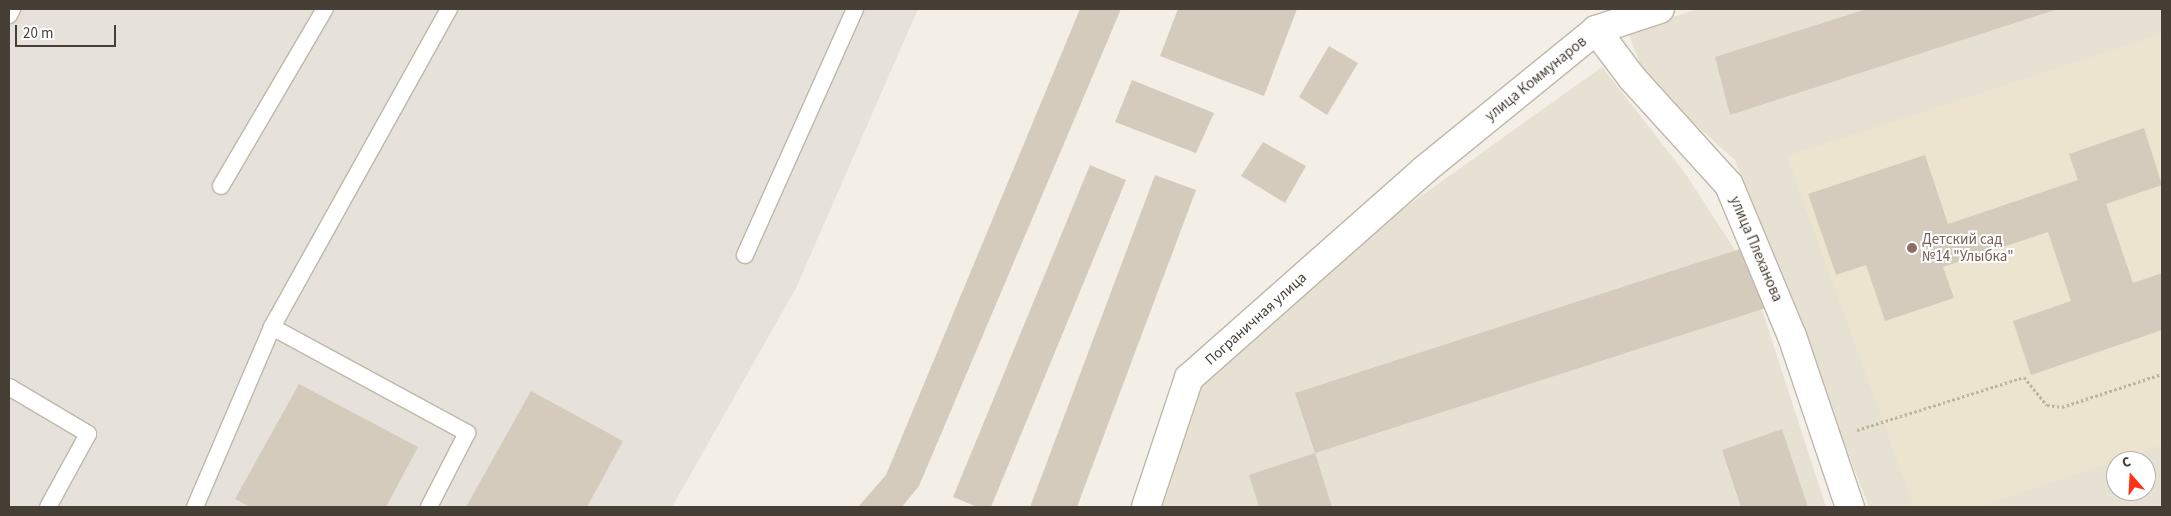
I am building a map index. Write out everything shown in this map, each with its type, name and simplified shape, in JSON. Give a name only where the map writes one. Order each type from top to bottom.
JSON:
[{"type":"street","name":"улица Коммунаров","points":[[1424,170],[1596,30],[1660,9]]},
{"type":"street","name":"улица Плеханова","points":[[1596,30],[1632,78],[1729,185],[1792,336],[1850,507]]},
{"type":"street","name":"Пограничная улица","points":[[1146,507],[1189,378],[1424,170]]},
{"type":"lane","points":[[9,15],[12,9]]},
{"type":"lane","points":[[221,186],[325,9]]},
{"type":"lane","points":[[195,507],[272,327],[449,9]]},
{"type":"lane","points":[[745,255],[855,9]]},
{"type":"lane","points":[[272,327],[467,433],[429,507]]},
{"type":"lane","points":[[9,387],[88,434],[48,507]]},
{"type":"path","points":[[1829,443],[1855,431],[2024,377],[2047,405],[2062,407],[2162,374]]},
{"type":"shaded area","points":[[9,9],[918,9],[796,288],[672,507],[9,507]]},
{"type":"shaded area","points":[[1697,9],[2162,9],[2162,507],[1869,507],[1735,160],[1647,82],[1628,32]]},
{"type":"shaded area","points":[[2162,34],[2162,445],[2144,451],[2106,451],[2106,464],[1978,507],[1914,507],[1787,156]]},
{"type":"shaded area","points":[[1602,67],[1685,173],[1750,273],[1826,507],[1139,507],[1185,397],[1271,303]]},
{"type":"building","points":[[1080,9],[1121,9],[919,486],[902,507],[858,507],[886,475]]},
{"type":"building","points":[[1178,9],[1297,9],[1264,96],[1160,56]]},
{"type":"building","points":[[1867,9],[2058,9],[1730,115],[1715,57]]},
{"type":"building","points":[[1329,46],[1358,63],[1327,115],[1299,97]]},
{"type":"building","points":[[1132,80],[1214,113],[1196,153],[1115,122]]},
{"type":"building","name":"Детский сад №14 \"Улыбка\"","points":[[2144,128],[2162,185],[2106,204],[2133,283],[2162,273],[2162,330],[2031,375],[2013,321],[2071,301],[2048,232],[1943,267],[1954,298],[1885,321],[1866,265],[1836,275],[1808,194],[1925,155],[1948,224],[2078,180],[2069,154]]},
{"type":"building","points":[[1263,142],[1306,166],[1285,203],[1241,176]]},
{"type":"building","points":[[1090,165],[1126,180],[991,507],[977,507],[953,497]]},
{"type":"building","points":[[1155,175],[1196,190],[1077,507],[1030,507]]},
{"type":"building","points":[[1746,247],[1766,308],[1315,453],[1295,393]]},
{"type":"building","points":[[299,384],[418,447],[386,507],[250,507],[235,499]]},
{"type":"building","points":[[531,391],[623,441],[587,507],[466,507]]},
{"type":"building","points":[[1782,429],[1808,507],[1741,507],[1722,450]]},
{"type":"building","points":[[1315,453],[1332,507],[1259,507],[1249,475]]},
{"type":"place","name":"Детский сад №14 \"Улыбка\"","points":[[1912,248]]}]
